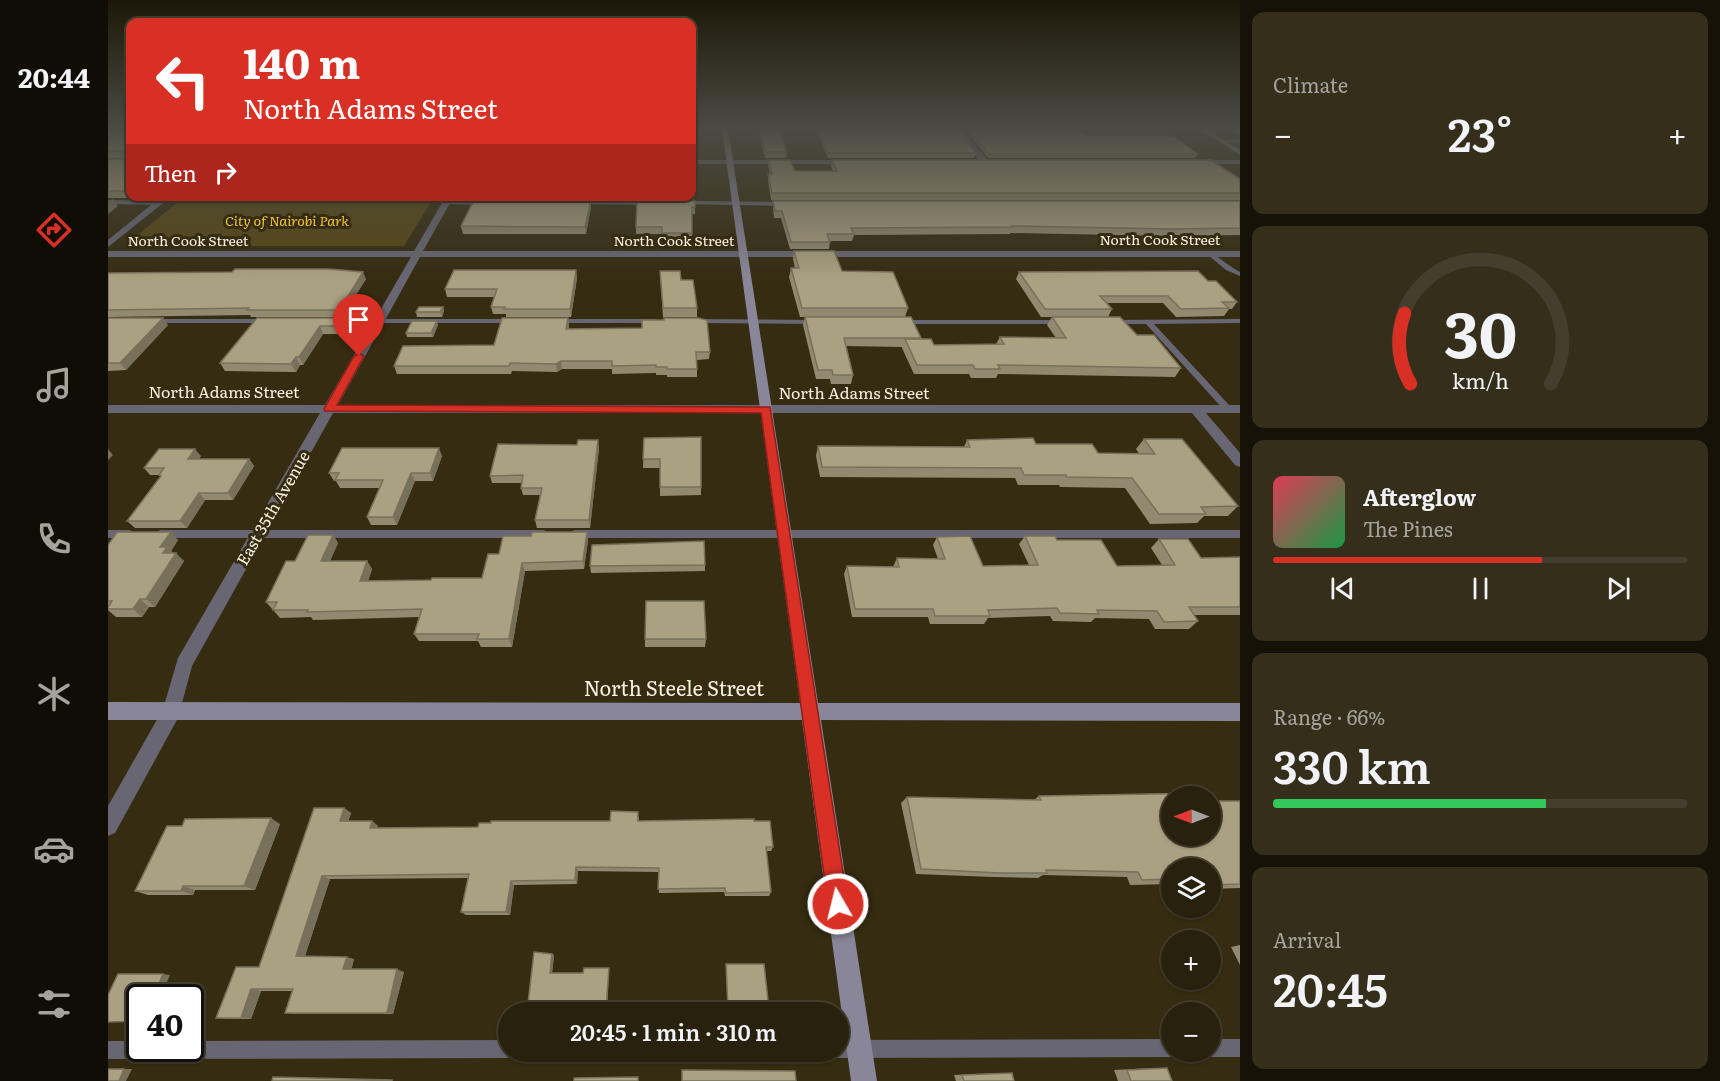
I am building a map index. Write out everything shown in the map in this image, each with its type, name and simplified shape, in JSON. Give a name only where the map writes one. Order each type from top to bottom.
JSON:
[{"type":"street","points":[[731,179],[810,712],[844,1002]]},
{"type":"street","points":[[108,244],[163,201]]},
{"type":"street","name":"East 35th Avenue","points":[[108,826],[171,712],[184,664],[447,201]]},
{"type":"street","name":"North Cook Street","points":[[108,254],[1240,254]]},
{"type":"street","points":[[1195,408],[1240,462]]},
{"type":"street","name":"North Adams Street","points":[[108,409],[1233,408]]},
{"type":"street","name":"North Steele Street","points":[[108,711],[1240,711]]},
{"type":"street","points":[[849,1049],[864,1081]]},
{"type":"lane","points":[[108,202],[136,201]]},
{"type":"lane","points":[[462,201],[491,203]]},
{"type":"lane","points":[[573,203],[655,203]]},
{"type":"lane","points":[[678,203],[789,204]]},
{"type":"lane","points":[[1210,254],[1228,269],[1240,274]]},
{"type":"lane","points":[[143,321],[273,321]]},
{"type":"lane","points":[[320,321],[522,321]]},
{"type":"lane","points":[[546,321],[665,321]]},
{"type":"lane","points":[[689,321],[825,322]]},
{"type":"lane","points":[[1148,321],[1233,408]]},
{"type":"lane","points":[[1100,322],[1240,321]]},
{"type":"lane","points":[[897,322],[1076,322]]},
{"type":"lane","points":[[108,534],[555,534]]},
{"type":"lane","points":[[567,534],[1240,534]]},
{"type":"lane","points":[[849,1049],[1161,1048]]},
{"type":"lane","points":[[1221,1048],[1240,1048]]},
{"type":"lane","points":[[108,1050],[498,1049]]},
{"type":"green space","name":"City of Nairobi Park","points":[[179,201],[432,201],[404,246],[124,246]]},
{"type":"building","points":[[108,179],[126,179],[126,190],[108,191]]},
{"type":"building","points":[[769,179],[1240,179],[1240,193],[772,193]]},
{"type":"building","points":[[474,201],[591,201],[585,227],[461,226]]},
{"type":"building","points":[[637,201],[695,201],[695,207],[692,207],[692,233],[662,233],[662,227],[636,227]]},
{"type":"building","points":[[773,201],[1240,201],[1240,228],[1011,226],[1013,227],[851,228],[854,234],[827,234],[830,242],[791,242],[782,211],[775,211]]},
{"type":"building","points":[[794,251],[834,251],[842,271],[893,272],[908,308],[802,308],[791,268],[799,268]]},
{"type":"building","points":[[235,269],[329,269],[363,272],[342,306],[347,307],[345,310],[247,310],[249,308],[108,310],[108,273],[232,272]]},
{"type":"building","points":[[454,270],[576,270],[570,309],[491,307],[497,289],[445,289]]},
{"type":"building","points":[[660,271],[680,271],[681,280],[693,280],[697,308],[663,308]]},
{"type":"building","points":[[1198,271],[1208,281],[1216,281],[1237,302],[1222,302],[1229,308],[1181,309],[1168,296],[1100,296],[1112,309],[1045,309],[1019,272]]},
{"type":"building","points":[[419,307],[443,307],[440,312],[416,312]]},
{"type":"building","points":[[805,317],[911,317],[921,338],[844,338],[853,375],[833,375],[832,370],[818,370]]},
{"type":"building","points":[[1052,317],[1120,317],[1137,335],[1154,335],[1181,368],[998,365],[1000,369],[975,369],[973,365],[917,365],[905,339],[931,339],[934,345],[1004,344],[1000,337],[1066,338]]},
{"type":"building","points":[[108,318],[163,318],[120,363],[108,363]]},
{"type":"building","points":[[257,318],[340,318],[334,326],[320,326],[299,357],[296,357],[291,364],[220,363]]},
{"type":"building","points":[[502,318],[568,318],[566,329],[642,328],[642,320],[698,318],[707,320],[710,352],[696,352],[697,369],[667,369],[667,367],[656,367],[656,365],[612,366],[612,361],[561,361],[556,364],[510,363],[509,366],[394,366],[403,346],[494,345]]},
{"type":"building","points":[[412,321],[437,321],[431,333],[406,333]]},
{"type":"building","points":[[701,437],[701,487],[660,487],[660,459],[643,459],[644,438]]},
{"type":"building","points":[[1033,438],[1036,444],[1092,444],[1098,453],[1155,454],[1144,439],[1182,439],[1238,506],[1201,507],[1206,514],[1159,514],[1132,478],[1024,475],[1021,468],[822,467],[818,446],[970,447],[967,440]]},
{"type":"building","points":[[578,440],[598,440],[589,520],[535,520],[542,488],[521,488],[523,475],[490,476],[498,444],[577,445]]},
{"type":"building","points":[[342,448],[439,448],[430,473],[411,473],[393,517],[367,517],[383,480],[335,480],[339,473],[329,473]]},
{"type":"building","points":[[159,449],[195,449],[188,459],[249,459],[228,493],[199,493],[180,521],[127,521],[161,476],[159,475],[164,468],[144,468]]},
{"type":"building","points":[[117,532],[171,532],[160,547],[167,547],[163,553],[176,553],[146,599],[140,599],[133,609],[108,609],[112,601],[108,601],[108,545]]},
{"type":"building","points":[[532,532],[587,532],[583,561],[522,563],[509,639],[477,639],[479,634],[414,634],[422,609],[307,612],[308,610],[273,610],[277,602],[266,602],[286,561],[295,561],[308,535],[333,535],[321,561],[367,561],[360,581],[482,578],[488,554],[499,554],[503,536],[531,536]]},
{"type":"building","points":[[970,536],[983,566],[1038,565],[1025,536],[1055,536],[1057,540],[1101,540],[1117,566],[1175,565],[1159,539],[1188,539],[1201,558],[1240,557],[1240,607],[1189,607],[1198,621],[1164,622],[1157,611],[1097,610],[1099,614],[1060,613],[1057,608],[988,610],[990,616],[935,616],[933,609],[855,609],[847,566],[899,567],[897,558],[945,559],[937,537]]},
{"type":"building","points":[[704,541],[705,565],[590,566],[592,545]]},
{"type":"building","points":[[646,601],[704,601],[706,639],[645,639]]},
{"type":"building","points":[[1161,794],[1161,846],[1221,846],[1221,801],[1240,801],[1240,884],[1221,885],[1221,858],[1161,858],[1161,879],[1142,880],[1138,872],[1046,870],[1047,873],[1000,873],[921,869],[907,797],[1041,800],[1039,796]]},
{"type":"building","points":[[314,808],[344,808],[340,821],[372,821],[370,828],[478,827],[479,823],[491,823],[491,821],[610,821],[611,811],[638,812],[638,821],[754,819],[754,821],[770,821],[773,847],[766,847],[771,892],[726,893],[725,888],[658,889],[659,868],[576,867],[575,880],[511,881],[506,912],[461,912],[469,874],[322,876],[296,956],[347,957],[343,969],[397,969],[387,1013],[285,1013],[293,989],[251,989],[241,1018],[216,1018],[236,967],[259,967]]},
{"type":"building","points":[[271,818],[244,886],[183,886],[181,891],[135,891],[167,826],[182,826],[185,819]]},
{"type":"building","points":[[534,952],[552,954],[550,973],[583,973],[584,968],[609,968],[607,1002],[528,1002]]},
{"type":"building","points":[[726,964],[764,964],[768,1002],[728,1002]]},
{"type":"building","points":[[118,974],[163,974],[159,984],[126,984],[126,1021],[108,1022],[108,995]]},
{"type":"building","points":[[1167,1068],[1172,1081],[1131,1081],[1127,1070]]},
{"type":"building","points":[[108,1069],[124,1069],[119,1081],[108,1081]]},
{"type":"building","points":[[682,1070],[795,1071],[796,1081],[682,1081]]},
{"type":"building","points":[[1012,1073],[1014,1081],[964,1081],[962,1075]]},
{"type":"building","points":[[273,1077],[392,1080],[392,1081],[272,1081]]},
{"type":"building","points":[[638,1077],[638,1081],[574,1081],[574,1078]]},
{"type":"route","points":[[359,356],[329,409],[766,410],[838,904]]}]
